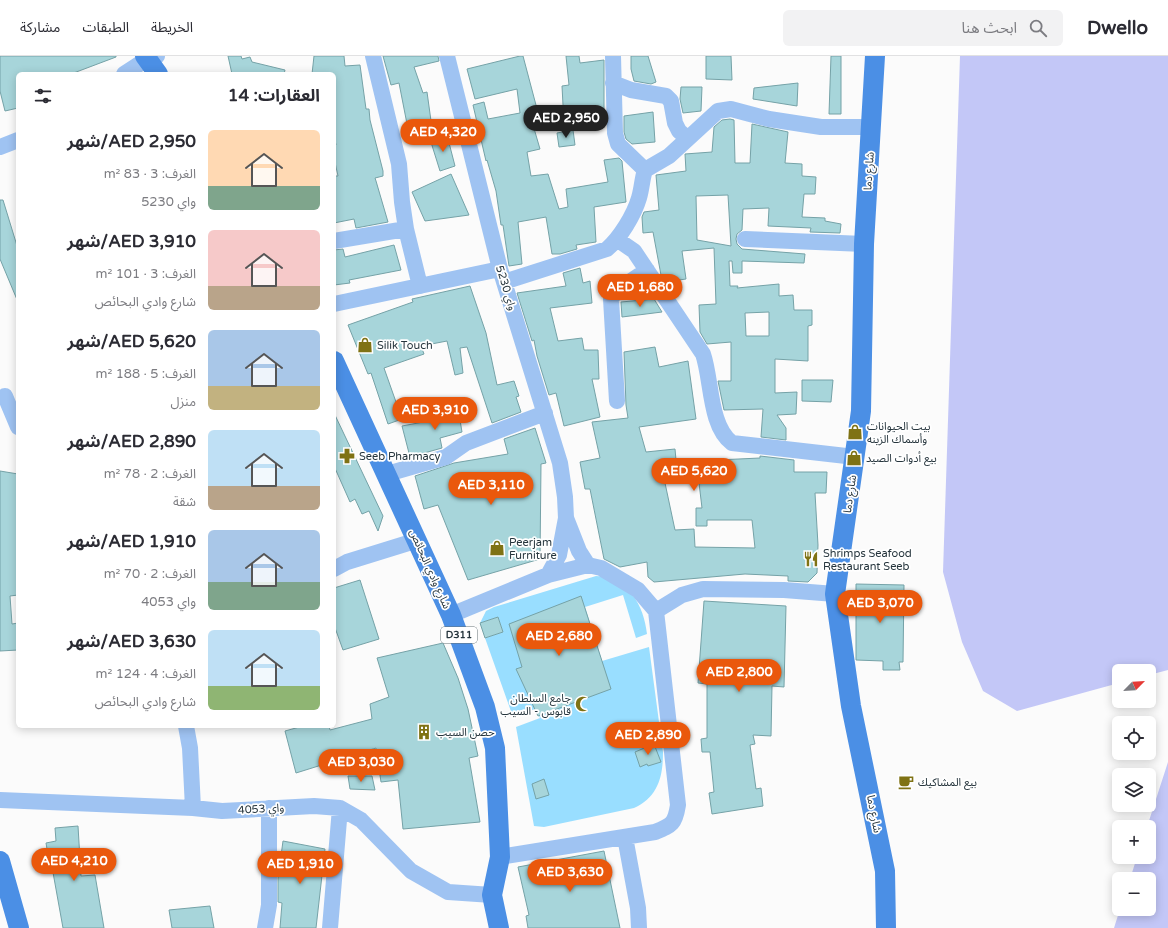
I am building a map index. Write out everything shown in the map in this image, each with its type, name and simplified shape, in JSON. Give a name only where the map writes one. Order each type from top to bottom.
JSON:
[{"type":"main road","name":"شارع دما","points":[[875,56],[864,244],[861,411],[835,594],[851,706],[885,871],[886,928]]},
{"type":"main road","name":"شارع وادي البحائص","points":[[336,365],[418,540],[451,615],[485,707],[495,748],[500,857],[492,895],[499,928]]},
{"type":"main road","points":[[0,861],[19,928]]},
{"type":"street","points":[[373,56],[399,164],[406,229],[420,286]]},
{"type":"street","name":"واي 5230","points":[[451,56],[502,276],[560,463],[565,497],[566,518],[558,556],[548,575]]},
{"type":"street","points":[[613,56],[614,133],[618,144],[646,170]]},
{"type":"street","points":[[128,72],[152,61]]},
{"type":"street","points":[[613,84],[631,90],[666,96],[671,101],[677,127],[687,138]]},
{"type":"street","points":[[336,304],[420,286],[502,276],[607,249],[618,240],[639,198],[641,184],[646,170],[669,156],[718,110],[731,109],[769,119],[821,127],[872,127]]},
{"type":"street","points":[[0,148],[16,141]]},
{"type":"street","points":[[336,240],[406,229]]},
{"type":"street","points":[[745,239],[864,244]]},
{"type":"street","points":[[618,240],[634,251],[703,354],[708,369],[714,411],[724,437],[732,443],[854,457]]},
{"type":"street","points":[[617,401],[611,299],[616,290],[647,270]]},
{"type":"street","points":[[8,394],[16,421]]},
{"type":"street","points":[[387,474],[446,457],[466,443],[545,413]]},
{"type":"street","name":"واي 5230","points":[[566,518],[580,551],[588,565]]},
{"type":"street","points":[[336,568],[347,562],[418,540]]},
{"type":"street","points":[[451,615],[548,575],[588,565],[613,575],[638,590],[656,611],[678,805],[676,819],[670,826],[655,832],[500,857]]},
{"type":"street","points":[[656,611],[682,595],[703,589],[784,590],[835,594]]},
{"type":"street","points":[[186,728],[190,748],[193,808]]},
{"type":"street","name":"واي 4053","points":[[0,800],[193,808],[222,811],[314,806],[340,808],[362,820],[410,871],[448,892],[492,895]]},
{"type":"street","points":[[265,928],[269,905],[269,808]]},
{"type":"street","points":[[330,928],[340,808]]},
{"type":"street","points":[[626,837],[638,908],[639,928]]},
{"type":"shaded area","points":[[960,56],[1168,56],[1168,670],[1156,673],[1156,664],[1112,664],[1112,685],[1017,711],[983,691],[962,642],[943,572]]},
{"type":"shaded area","name":"جامع السلطان قابوس - السيب","points":[[596,576],[617,581],[625,587],[638,603],[642,613],[647,634],[636,638],[623,595],[585,607],[602,661],[649,647],[663,752],[662,770],[658,785],[654,792],[649,798],[634,808],[544,827],[534,826],[516,727],[540,718],[535,709],[513,717],[485,638],[503,632],[498,617],[480,623],[486,611],[494,607]]},
{"type":"shaded area","points":[[1168,762],[1168,928],[1114,928],[1118,916],[1156,916],[1156,872],[1132,872],[1135,864],[1156,864],[1156,820],[1149,820],[1152,812],[1156,812],[1156,799]]},
{"type":"building","points":[[0,56],[116,56],[76,72],[16,72],[16,108],[5,111],[0,91]]},
{"type":"building","points":[[228,56],[241,56],[242,59],[250,57],[252,62],[285,70],[284,72],[232,72]]},
{"type":"building","points":[[314,56],[344,56],[345,66],[360,65],[366,109],[369,109],[370,120],[383,171],[383,176],[375,178],[388,222],[356,228],[354,219],[336,223],[336,176],[338,176],[336,167],[336,72],[312,72]]},
{"type":"building","points":[[383,56],[438,56],[439,61],[414,67],[423,93],[427,92],[432,128],[408,129],[399,83],[391,85]]},
{"type":"building","points":[[523,56],[541,124],[533,125],[540,149],[527,152],[531,176],[548,174],[559,209],[568,207],[566,189],[608,182],[604,160],[619,158],[622,161],[626,202],[594,207],[596,242],[576,245],[577,249],[560,254],[552,254],[546,217],[518,222],[522,264],[509,266],[496,191],[487,160],[486,161],[473,105],[484,102],[488,119],[520,113],[517,89],[475,99],[467,69]]},
{"type":"building","points":[[566,56],[579,56],[580,63],[604,60],[604,122],[564,124],[562,86],[569,85]]},
{"type":"building","points":[[631,56],[648,56],[656,82],[651,84],[634,81],[631,69]]},
{"type":"building","points":[[706,56],[731,56],[732,80],[706,79]]},
{"type":"building","points":[[831,56],[841,56],[841,114],[829,114]]},
{"type":"building","points":[[798,83],[797,106],[753,99],[754,88]]},
{"type":"building","points":[[681,87],[702,87],[701,111],[683,113],[680,99]]},
{"type":"building","points":[[653,112],[655,142],[632,144],[626,139],[624,132],[624,116]]},
{"type":"building","points":[[722,120],[734,120],[735,163],[750,163],[752,124],[788,132],[785,163],[802,164],[802,176],[816,177],[815,194],[804,194],[802,217],[825,218],[825,221],[841,224],[840,233],[810,232],[811,228],[768,226],[769,208],[743,209],[742,230],[737,234],[736,239],[737,244],[742,249],[805,254],[804,263],[742,261],[742,273],[733,273],[732,261],[729,261],[730,286],[738,286],[737,288],[779,284],[779,296],[793,295],[794,310],[812,310],[812,325],[808,326],[808,361],[775,359],[775,393],[797,392],[796,414],[777,415],[786,428],[786,440],[761,437],[763,409],[724,410],[718,381],[731,381],[731,342],[707,344],[700,332],[699,305],[716,304],[714,248],[682,251],[686,279],[666,282],[661,275],[653,232],[643,233],[642,217],[644,212],[659,210],[656,175],[686,171],[685,154],[712,152],[714,127]],"holes":[[[728,195],[731,246],[697,240],[696,196]],[[769,312],[769,336],[746,336],[745,313]]]},
{"type":"building","points":[[573,130],[575,145],[559,147],[557,133]]},
{"type":"building","points":[[447,135],[455,166],[440,171],[430,139]]},
{"type":"building","points":[[451,174],[469,215],[425,221],[412,192]]},
{"type":"building","points":[[0,200],[3,200],[16,242],[16,297],[0,259]]},
{"type":"building","points":[[394,245],[401,270],[349,280],[350,283],[336,285],[336,250],[343,249],[345,257]]},
{"type":"building","points":[[580,268],[583,283],[590,281],[592,303],[550,308],[558,341],[582,338],[584,350],[598,350],[599,379],[592,379],[600,417],[564,426],[556,393],[549,395],[537,356],[534,340],[532,341],[517,293],[566,286],[563,273]]},
{"type":"building","points":[[470,286],[486,333],[497,385],[514,381],[519,396],[516,397],[521,412],[492,423],[467,347],[460,348],[463,373],[455,375],[447,341],[421,346],[424,354],[384,368],[402,419],[388,424],[371,373],[368,374],[348,325],[413,302],[412,299]]},
{"type":"building","points":[[654,299],[662,312],[622,317],[621,302]]},
{"type":"building","points":[[655,347],[659,367],[688,361],[696,419],[639,427],[646,452],[675,449],[676,460],[672,460],[675,481],[665,483],[675,530],[694,529],[695,547],[755,548],[752,520],[707,520],[707,526],[696,526],[696,508],[702,508],[699,483],[718,481],[717,460],[760,458],[760,456],[794,460],[794,472],[827,472],[826,493],[815,493],[818,545],[817,573],[808,582],[788,581],[788,576],[745,574],[654,582],[648,577],[647,562],[620,567],[604,559],[590,489],[585,489],[580,462],[600,458],[592,422],[628,418],[626,405],[624,352]]},
{"type":"building","points":[[802,380],[833,380],[831,402],[802,401]]},
{"type":"building","points":[[467,401],[469,420],[460,420],[462,432],[440,438],[442,448],[410,457],[402,426],[450,417],[448,407]]},
{"type":"building","points":[[336,417],[383,516],[378,531],[369,511],[362,514],[355,499],[350,502],[336,470]]},
{"type":"building","points":[[535,428],[546,463],[541,464],[540,559],[468,580],[438,505],[424,509],[415,476],[454,463],[508,454],[504,439]]},
{"type":"building","points":[[0,471],[16,474],[16,595],[10,596],[12,624],[16,623],[16,650],[0,651]]},
{"type":"building","points":[[360,580],[379,639],[343,650],[336,631],[336,587]]},
{"type":"building","points":[[856,584],[904,585],[903,662],[899,662],[900,670],[883,670],[883,661],[856,660]]},
{"type":"building","points":[[581,596],[611,689],[538,716],[516,669],[522,667],[509,624]]},
{"type":"building","points":[[704,601],[786,606],[784,687],[772,686],[771,736],[753,735],[755,744],[750,745],[756,789],[761,788],[763,806],[712,814],[709,793],[714,792],[710,752],[702,752],[701,739],[707,738],[707,684],[698,683]]},
{"type":"building","points":[[498,617],[503,632],[485,638],[480,623]]},
{"type":"building","name":"حصن السيب","points":[[443,643],[458,678],[468,709],[478,756],[469,758],[480,822],[403,829],[398,780],[381,782],[376,748],[296,773],[285,731],[296,728],[330,728],[330,730],[372,719],[370,704],[389,697],[377,658]]},
{"type":"building","points":[[654,744],[661,762],[648,766],[647,764],[640,767],[635,752]]},
{"type":"building","points":[[348,776],[372,776],[375,790],[350,789]]},
{"type":"building","points":[[544,779],[549,795],[536,799],[532,784]]},
{"type":"building","points":[[78,826],[81,876],[95,875],[104,928],[63,928],[46,843],[56,841],[55,828]]},
{"type":"building","points":[[283,841],[325,849],[316,928],[280,928],[282,903],[278,902],[278,878]]},
{"type":"building","points":[[604,851],[620,928],[528,928],[526,916],[529,915],[518,867]]},
{"type":"building","points":[[210,906],[214,928],[172,928],[169,910]]},
{"type":"place","name":"Silik Touch","points":[[365,345]]},
{"type":"place","name":"بيت الحيوانات وأسماك الزينه","points":[[855,432]]},
{"type":"place","name":"Seeb Pharmacy","points":[[347,456]]},
{"type":"place","name":"بيع أدوات الصيد","points":[[854,458]]},
{"type":"place","name":"Peerjam Furniture","points":[[497,548]]},
{"type":"place","name":"Shrimps Seafood Restaurant Seeb","points":[[811,559]]},
{"type":"place","name":"جامع السلطان قابوس - السيب","points":[[583,704]]},
{"type":"place","name":"حصن السيب","points":[[424,732]]},
{"type":"place","name":"بيع المشاكيك","points":[[906,782]]}]
